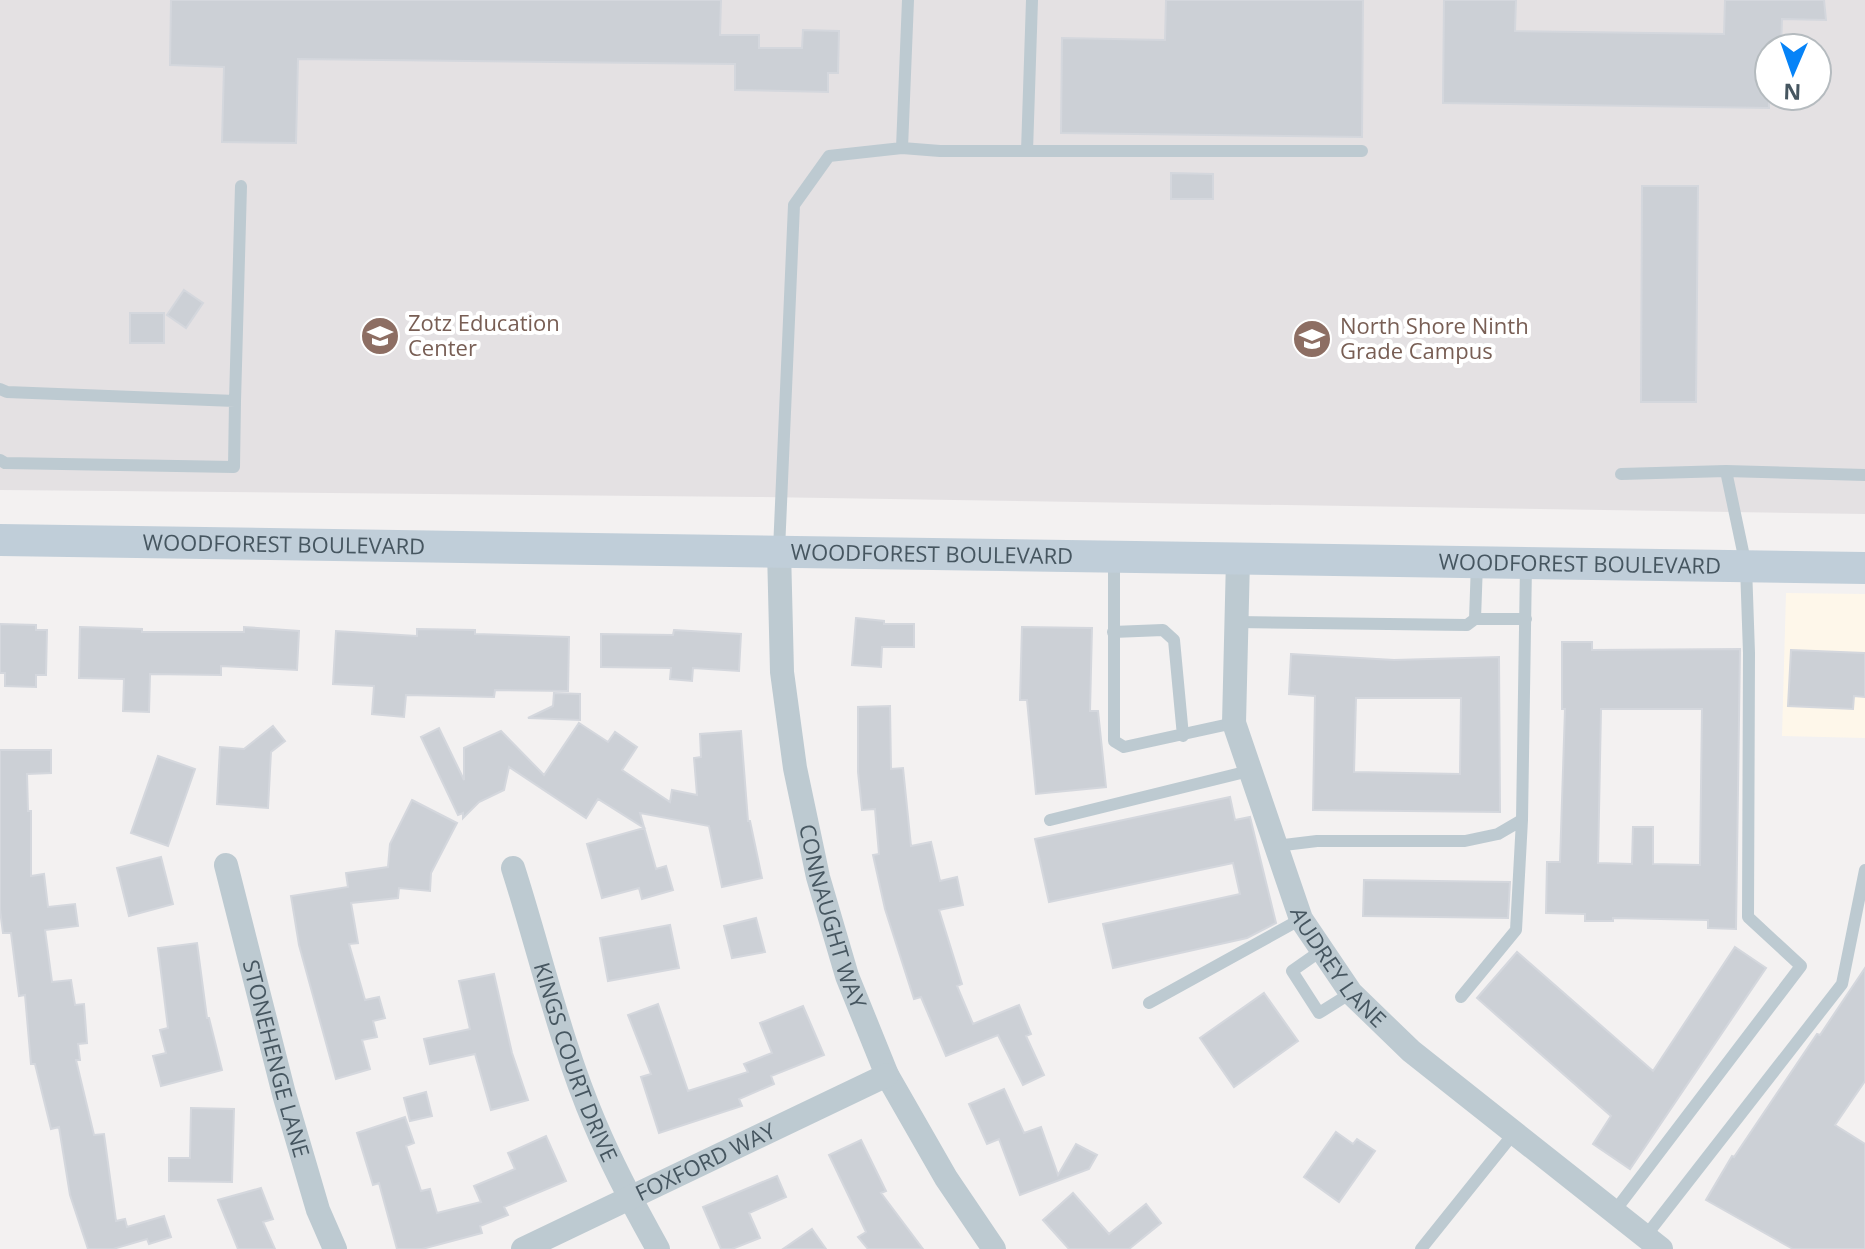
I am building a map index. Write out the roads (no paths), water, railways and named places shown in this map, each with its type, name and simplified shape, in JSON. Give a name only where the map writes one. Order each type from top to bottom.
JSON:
[{"type":"main road","name":"WOODFOREST BOULEVARD","points":[[0,540],[1865,568]]},
{"type":"street","name":"CONNAUGHT WAY","points":[[779,550],[782,672],[795,768],[818,877],[847,976],[887,1075],[946,1178],[994,1249]]},
{"type":"street","name":"AUDREY LANE","points":[[1238,559],[1234,723],[1301,919],[1351,993],[1411,1051],[1653,1243]]},
{"type":"street","name":"STONEHENGE LANE","points":[[226,865],[284,1094],[318,1210],[335,1249]]},
{"type":"street","name":"KINGS COURT DRIVE","points":[[513,868],[566,1043],[594,1123],[658,1249]]},
{"type":"street","name":"FOXFORD WAY","points":[[523,1249],[887,1075]]},
{"type":"lane","points":[[902,148],[908,0]]},
{"type":"lane","points":[[1027,151],[1032,0]]},
{"type":"lane","points":[[779,550],[794,205],[829,156],[902,148],[940,151],[1362,151]]},
{"type":"lane","points":[[0,460],[5,463],[234,467],[241,186]]},
{"type":"lane","points":[[0,389],[7,392],[235,401]]},
{"type":"lane","points":[[1614,1212],[1801,966],[1748,917],[1749,653],[1746,566],[1726,471]]},
{"type":"lane","points":[[1621,474],[1726,471],[1865,475]]},
{"type":"lane","points":[[1114,558],[1114,741],[1124,747],[1234,723]]},
{"type":"lane","points":[[1475,619],[1477,563]]},
{"type":"lane","points":[[1461,997],[1516,930],[1522,820],[1526,565]]},
{"type":"lane","points":[[1237,622],[1467,625],[1475,619],[1526,619]]},
{"type":"lane","points":[[1113,632],[1163,630],[1174,640],[1183,736]]},
{"type":"lane","points":[[1050,820],[1249,771]]},
{"type":"lane","points":[[1276,849],[1317,841],[1465,841],[1498,834],[1522,820]]},
{"type":"lane","points":[[1653,1243],[1842,984],[1865,870]]},
{"type":"lane","points":[[1149,1003],[1301,919]]},
{"type":"lane","points":[[1322,950],[1292,971],[1319,1013],[1351,993]]},
{"type":"lane","points":[[1421,1249],[1514,1133]]},
{"type":"place","name":"Zotz Education Center","points":[[380,336]]},
{"type":"place","name":"North Shore Ninth Grade Campus","points":[[1312,339]]}]
